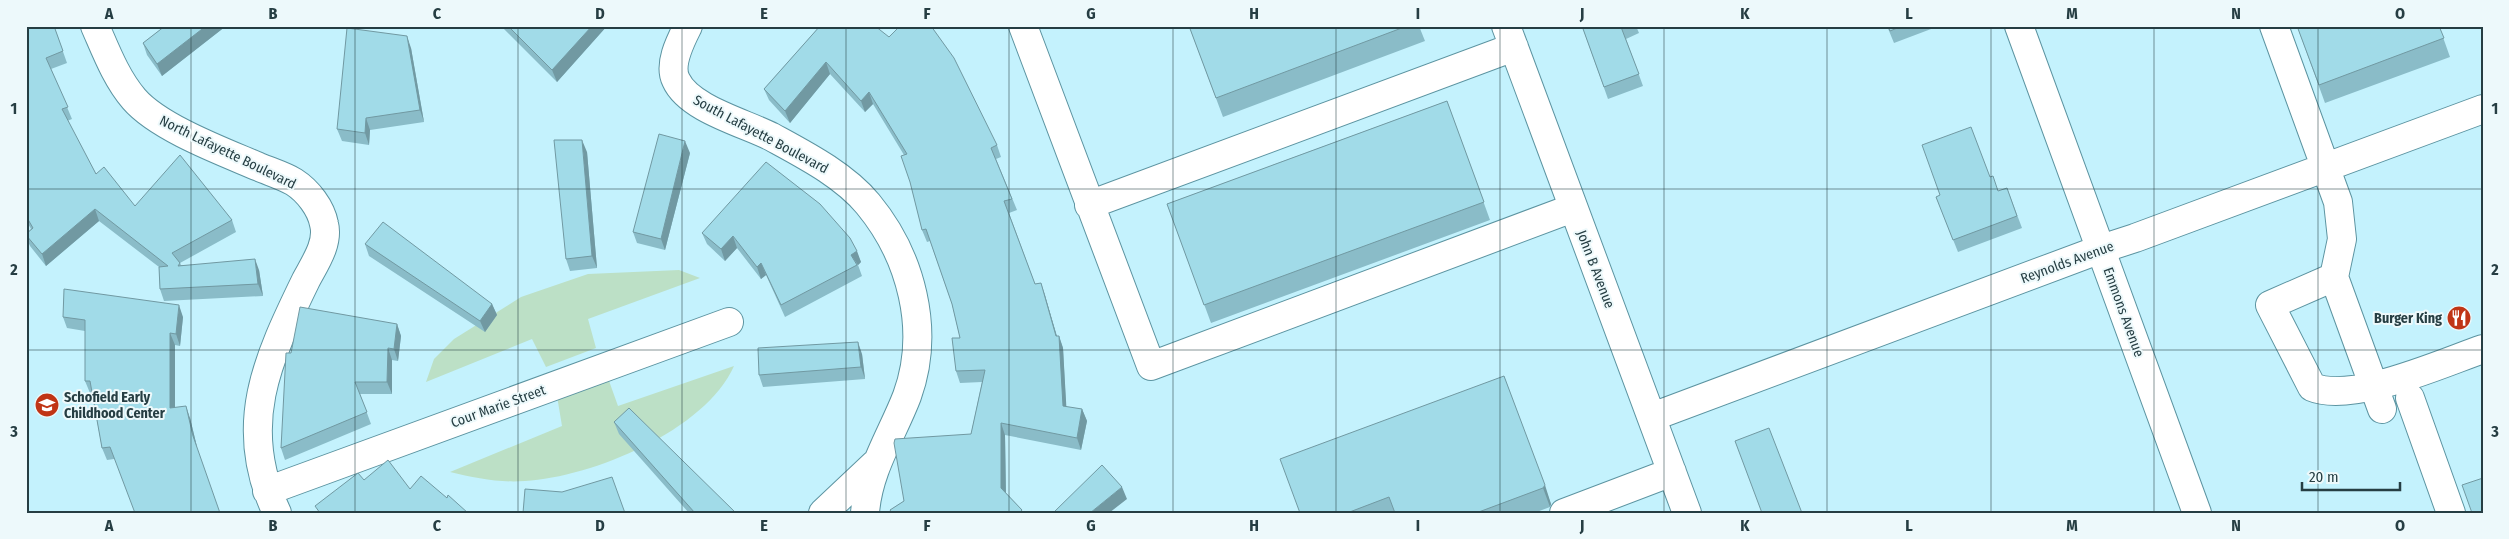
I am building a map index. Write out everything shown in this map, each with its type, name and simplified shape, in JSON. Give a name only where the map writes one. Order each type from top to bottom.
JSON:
[{"type":"street","name":"North Lafayette Boulevard","points":[[95,26],[112,67],[134,100],[166,123],[295,182],[315,201],[325,224],[323,246],[280,334],[261,389],[258,419],[259,451],[272,502]]},
{"type":"street","name":"South Lafayette Boulevard","points":[[688,26],[675,52],[675,79],[685,93],[701,104],[771,137],[843,180],[867,203],[888,231],[906,268],[914,299],[917,350],[907,396],[877,462],[866,495],[865,513]]},
{"type":"street","points":[[1022,26],[1151,366],[1573,208]]},
{"type":"street","name":"Emmons Avenue","points":[[2019,26],[2197,513]]},
{"type":"street","points":[[2274,26],[2338,202],[2342,224],[2340,258],[2334,277],[2378,398]]},
{"type":"street","points":[[1089,205],[1510,37]]},
{"type":"street","name":"John B Avenue","points":[[1510,37],[1687,513]]},
{"type":"street","name":"Reynolds Avenue","points":[[1652,418],[2101,249],[2483,110]]},
{"type":"street","points":[[2334,277],[2272,302],[2270,308],[2312,387],[2378,398],[2483,349]]},
{"type":"street","name":"Cour Marie Street","points":[[272,502],[729,322]]},
{"type":"street","points":[[2410,398],[2451,513]]},
{"type":"street","points":[[823,513],[877,462]]},
{"type":"street","points":[[1564,513],[1672,472]]},
{"type":"green space","points":[[679,270],[700,278],[588,319],[596,348],[546,367],[532,339],[426,382],[434,359],[454,339],[521,297],[588,274]]},
{"type":"green space","points":[[734,366],[719,389],[699,411],[673,430],[613,460],[552,478],[525,481],[488,479],[450,472],[562,426],[557,396],[608,378],[618,406]]},
{"type":"building","points":[[26,26],[54,26],[63,51],[46,58],[68,107],[62,109],[96,174],[104,167],[135,206],[180,155],[232,220],[172,253],[180,263],[178,266],[255,259],[258,284],[160,289],[159,267],[168,266],[95,209],[42,254],[26,235],[33,228],[26,216]]},
{"type":"building","points":[[165,26],[206,26],[157,64],[143,43]]},
{"type":"building","points":[[508,26],[592,26],[552,70]]},
{"type":"building","points":[[820,26],[875,26],[889,37],[900,26],[931,26],[954,58],[997,145],[991,148],[1012,199],[1004,201],[1035,284],[1041,283],[1056,336],[1059,336],[1063,406],[1082,409],[1077,438],[1001,423],[1001,488],[1022,510],[1019,513],[892,513],[890,510],[904,501],[894,443],[895,439],[971,434],[985,370],[956,371],[952,338],[960,338],[952,304],[926,229],[922,230],[910,182],[901,156],[907,154],[869,92],[861,101],[826,62],[785,111],[764,89]]},
{"type":"building","points":[[1189,26],[1407,26],[1216,98]]},
{"type":"building","points":[[1582,26],[1623,26],[1621,27],[1639,74],[1604,87]]},
{"type":"building","points":[[1888,26],[1902,26],[1890,31]]},
{"type":"building","points":[[2297,26],[2439,26],[2444,38],[2319,85]]},
{"type":"building","points":[[347,28],[407,36],[420,110],[366,118],[365,133],[337,129]]},
{"type":"building","points":[[1447,101],[1484,202],[1204,305],[1167,204]]},
{"type":"building","points":[[1971,127],[1990,177],[1993,176],[1998,191],[2007,188],[2017,216],[1953,240],[1936,197],[1940,195],[1922,145]]},
{"type":"building","points":[[659,134],[685,141],[661,239],[633,232]]},
{"type":"building","points":[[554,140],[582,140],[592,256],[566,259]]},
{"type":"building","points":[[766,162],[820,204],[850,238],[857,251],[851,255],[857,265],[781,305],[761,263],[757,267],[733,236],[721,249],[702,233]]},
{"type":"building","points":[[383,222],[492,304],[480,321],[365,244]]},
{"type":"building","points":[[64,289],[179,305],[176,334],[170,333],[170,408],[186,406],[193,436],[220,513],[135,513],[110,447],[102,448],[90,381],[85,381],[85,320],[63,317]]},
{"type":"building","points":[[300,307],[397,324],[394,349],[388,348],[387,382],[355,382],[367,412],[281,448],[286,353],[291,353]]},
{"type":"building","points":[[858,342],[861,367],[759,375],[758,348]]},
{"type":"building","points":[[1504,376],[1545,485],[1543,488],[1476,513],[1395,513],[1389,497],[1347,513],[1300,513],[1280,459]]},
{"type":"building","points":[[629,408],[736,513],[695,513],[614,422]]},
{"type":"building","points":[[1769,428],[1802,513],[1762,513],[1735,441]]},
{"type":"building","points":[[388,460],[410,489],[421,476],[447,498],[448,495],[468,513],[320,513],[315,506],[358,473],[364,480]]},
{"type":"building","points":[[1102,465],[1122,487],[1090,513],[1053,513]]},
{"type":"building","points":[[612,477],[625,513],[523,513],[525,489],[562,492]]},
{"type":"building","points":[[2483,478],[2483,513],[2472,513],[2462,485]]},
{"type":"place","name":"Burger King","points":[[2459,318]]},
{"type":"place","name":"Schofield Early Childhood Center","points":[[47,405]]}]
